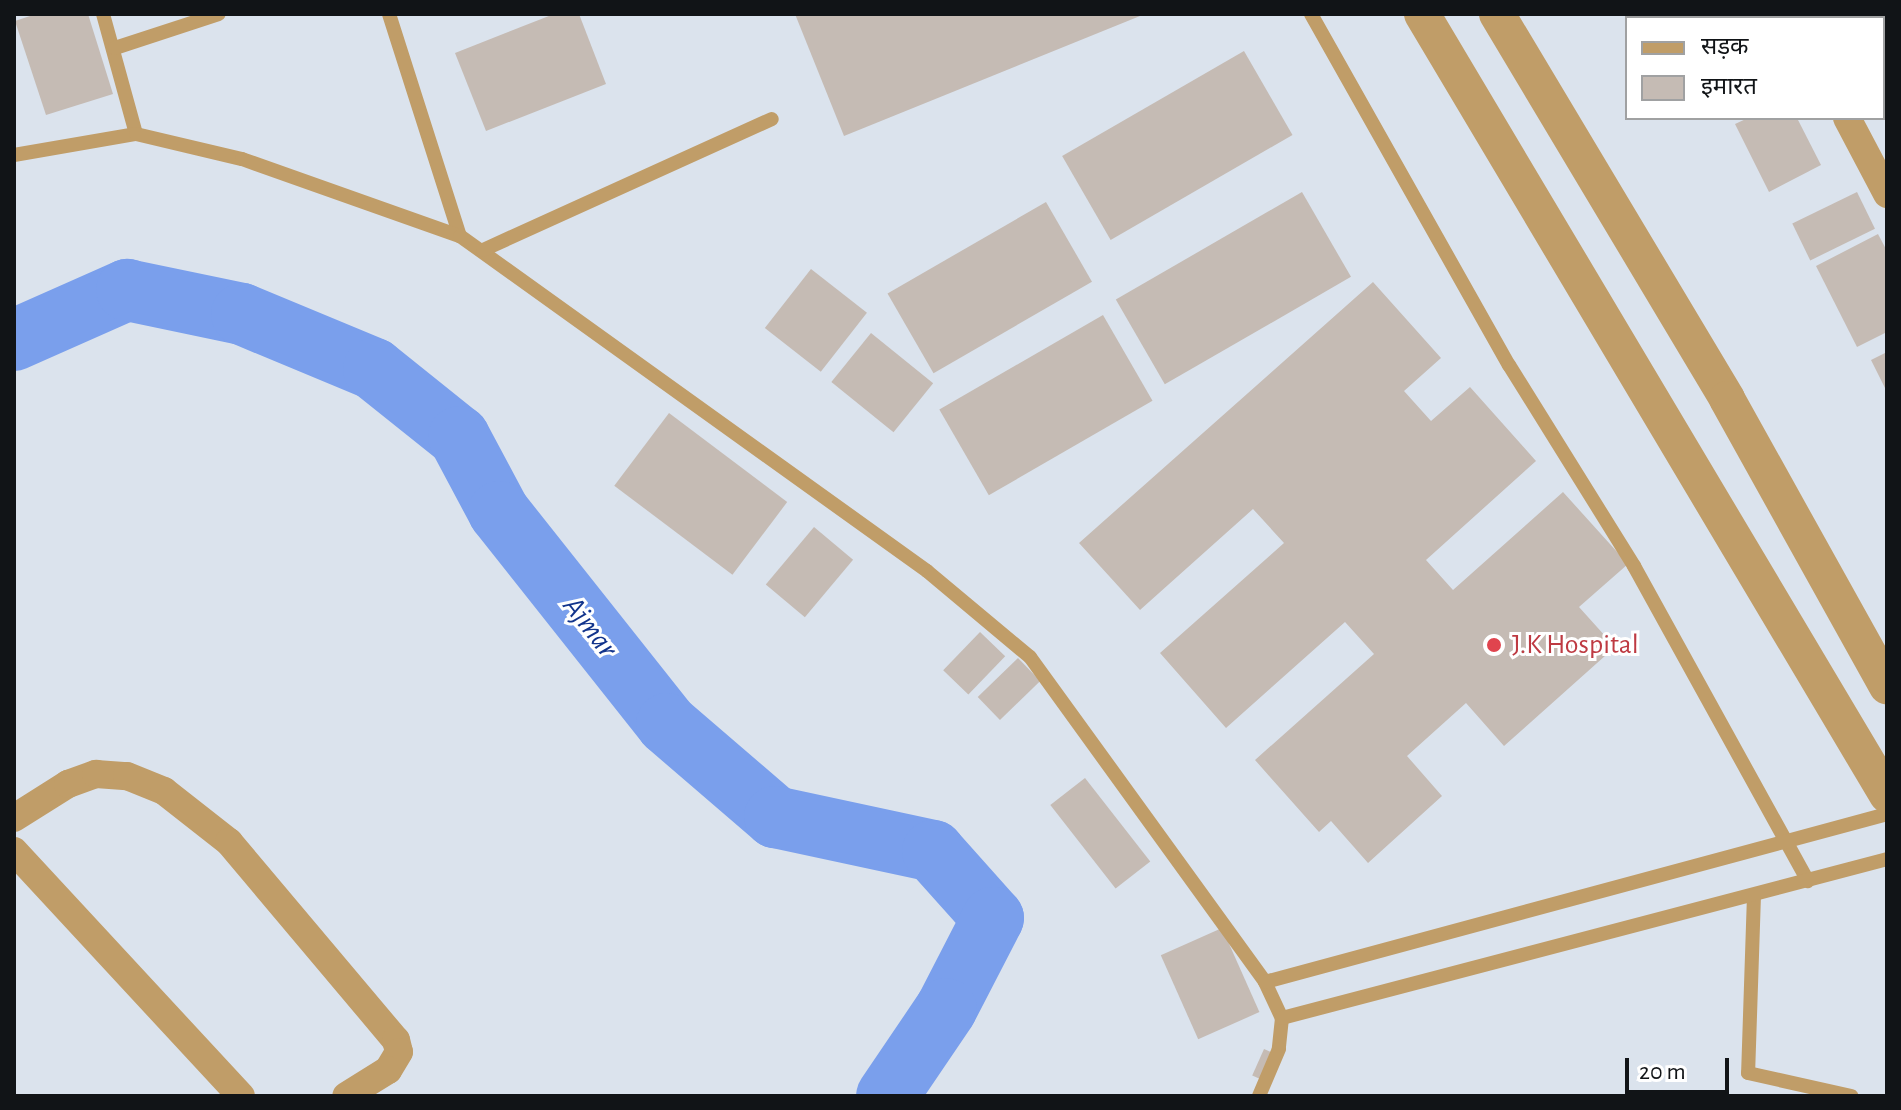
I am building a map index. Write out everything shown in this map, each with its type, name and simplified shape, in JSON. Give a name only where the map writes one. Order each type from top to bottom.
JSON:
[{"type":"street","points":[[1422,14],[1887,795]]},
{"type":"street","points":[[1497,14],[1727,399],[1887,686]]},
{"type":"street","points":[[1849,120],[1878,159],[1887,194]]},
{"type":"street","points":[[14,818],[68,784],[96,774],[127,776],[164,791],[229,842],[396,1040],[399,1052],[388,1070],[346,1096]]},
{"type":"street","points":[[14,851],[241,1096]]},
{"type":"lane","points":[[103,14],[115,48],[136,134]]},
{"type":"lane","points":[[115,48],[219,14]]},
{"type":"lane","points":[[389,14],[460,236]]},
{"type":"lane","points":[[1311,14],[1788,839],[1808,881]]},
{"type":"lane","points":[[483,250],[772,119]]},
{"type":"lane","points":[[14,155],[136,134],[242,159],[460,236],[927,571],[1030,657],[1265,982],[1282,1018],[1279,1049],[1259,1096]]},
{"type":"lane","points":[[1265,982],[1887,814]]},
{"type":"lane","points":[[1282,1018],[1887,859]]},
{"type":"lane","points":[[1754,895],[1748,1073],[1851,1096]]},
{"type":"building","points":[[36,14],[88,14],[113,94],[46,115],[15,21]]},
{"type":"building","points":[[554,14],[579,14],[606,84],[486,131],[455,53]]},
{"type":"building","points":[[795,14],[1145,14],[844,136]]},
{"type":"building","points":[[1841,14],[1884,16],[1862,16]]},
{"type":"building","points":[[1885,35],[1887,77],[1885,78]]},
{"type":"building","points":[[1244,51],[1292,135],[1111,240],[1062,156]]},
{"type":"building","points":[[1887,96],[1886,121],[1885,113]]},
{"type":"building","points":[[1744,120],[1798,120],[1821,165],[1769,192],[1735,124]]},
{"type":"building","points":[[1302,192],[1351,277],[1165,384],[1116,300]]},
{"type":"building","points":[[1857,192],[1875,229],[1810,260],[1792,224]]},
{"type":"building","points":[[1046,202],[1092,282],[934,373],[888,294]]},
{"type":"building","points":[[1878,234],[1887,251],[1887,332],[1857,347],[1816,266]]},
{"type":"building","points":[[811,269],[867,313],[821,372],[765,328]]},
{"type":"building","points":[[1373,282],[1441,358],[1404,391],[1431,421],[1470,387],[1536,461],[1426,560],[1453,590],[1563,492],[1628,564],[1579,607],[1615,647],[1504,746],[1466,703],[1407,756],[1442,796],[1368,863],[1331,821],[1319,832],[1255,760],[1374,654],[1345,622],[1226,728],[1160,653],[1284,543],[1253,509],[1140,610],[1079,543]]},
{"type":"building","points":[[1103,315],[1152,401],[989,495],[939,410]]},
{"type":"building","points":[[871,333],[933,383],[894,432],[831,382]]},
{"type":"building","points":[[1887,352],[1887,392],[1871,360]]},
{"type":"building","points":[[669,413],[787,502],[732,575],[614,486]]},
{"type":"building","points":[[814,527],[853,560],[805,617],[766,584]]},
{"type":"building","points":[[980,632],[1005,656],[968,694],[943,670]]},
{"type":"building","points":[[1018,658],[1040,681],[1000,720],[978,697]]},
{"type":"building","points":[[1085,778],[1150,862],[1116,889],[1050,805]]},
{"type":"building","points":[[1222,928],[1259,1012],[1198,1039],[1161,955]]},
{"type":"building","points":[[1264,1049],[1275,1054],[1263,1080],[1252,1075]]},
{"type":"waterway","name":"Ajmar","points":[[14,340],[127,290],[242,314],[374,369],[459,437],[499,512],[667,724],[775,817],[933,851],[993,918],[946,1009],[887,1096]]},
{"type":"place","name":"J.K Hospital","points":[[1494,645]]}]
